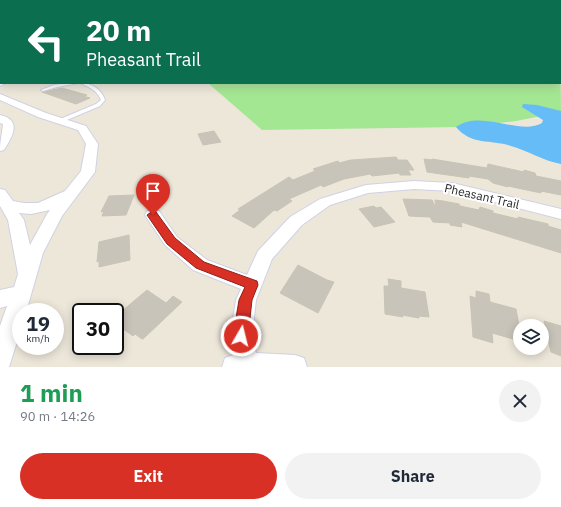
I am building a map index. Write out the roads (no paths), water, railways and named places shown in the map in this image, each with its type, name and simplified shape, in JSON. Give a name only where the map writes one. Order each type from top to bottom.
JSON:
[{"type":"street","points":[[0,97],[42,115],[82,128],[92,144],[88,172],[55,214],[34,253],[0,361]]},
{"type":"street","points":[[0,118],[8,123],[8,134],[0,147]]},
{"type":"street","name":"Pheasant Trail","points":[[240,365],[241,336],[246,300],[264,256],[296,221],[325,202],[366,188],[414,185],[452,187],[561,214]]},
{"type":"street","points":[[4,199],[24,210],[42,208],[60,200],[73,191]]},
{"type":"street","points":[[4,199],[16,220],[25,284]]},
{"type":"street","points":[[153,215],[171,241],[200,265],[252,285]]},
{"type":"street","points":[[0,299],[25,284]]},
{"type":"street","points":[[240,365],[295,367]]},
{"type":"lane","points":[[43,90],[70,84]]},
{"type":"lane","points":[[60,121],[98,105],[103,100],[95,88],[89,84]]},
{"type":"water","points":[[523,104],[537,105],[561,111],[561,164],[548,161],[524,150],[504,144],[475,140],[462,133],[456,127],[466,122],[477,121],[488,121],[523,127],[542,123],[543,120],[522,107]]}]
